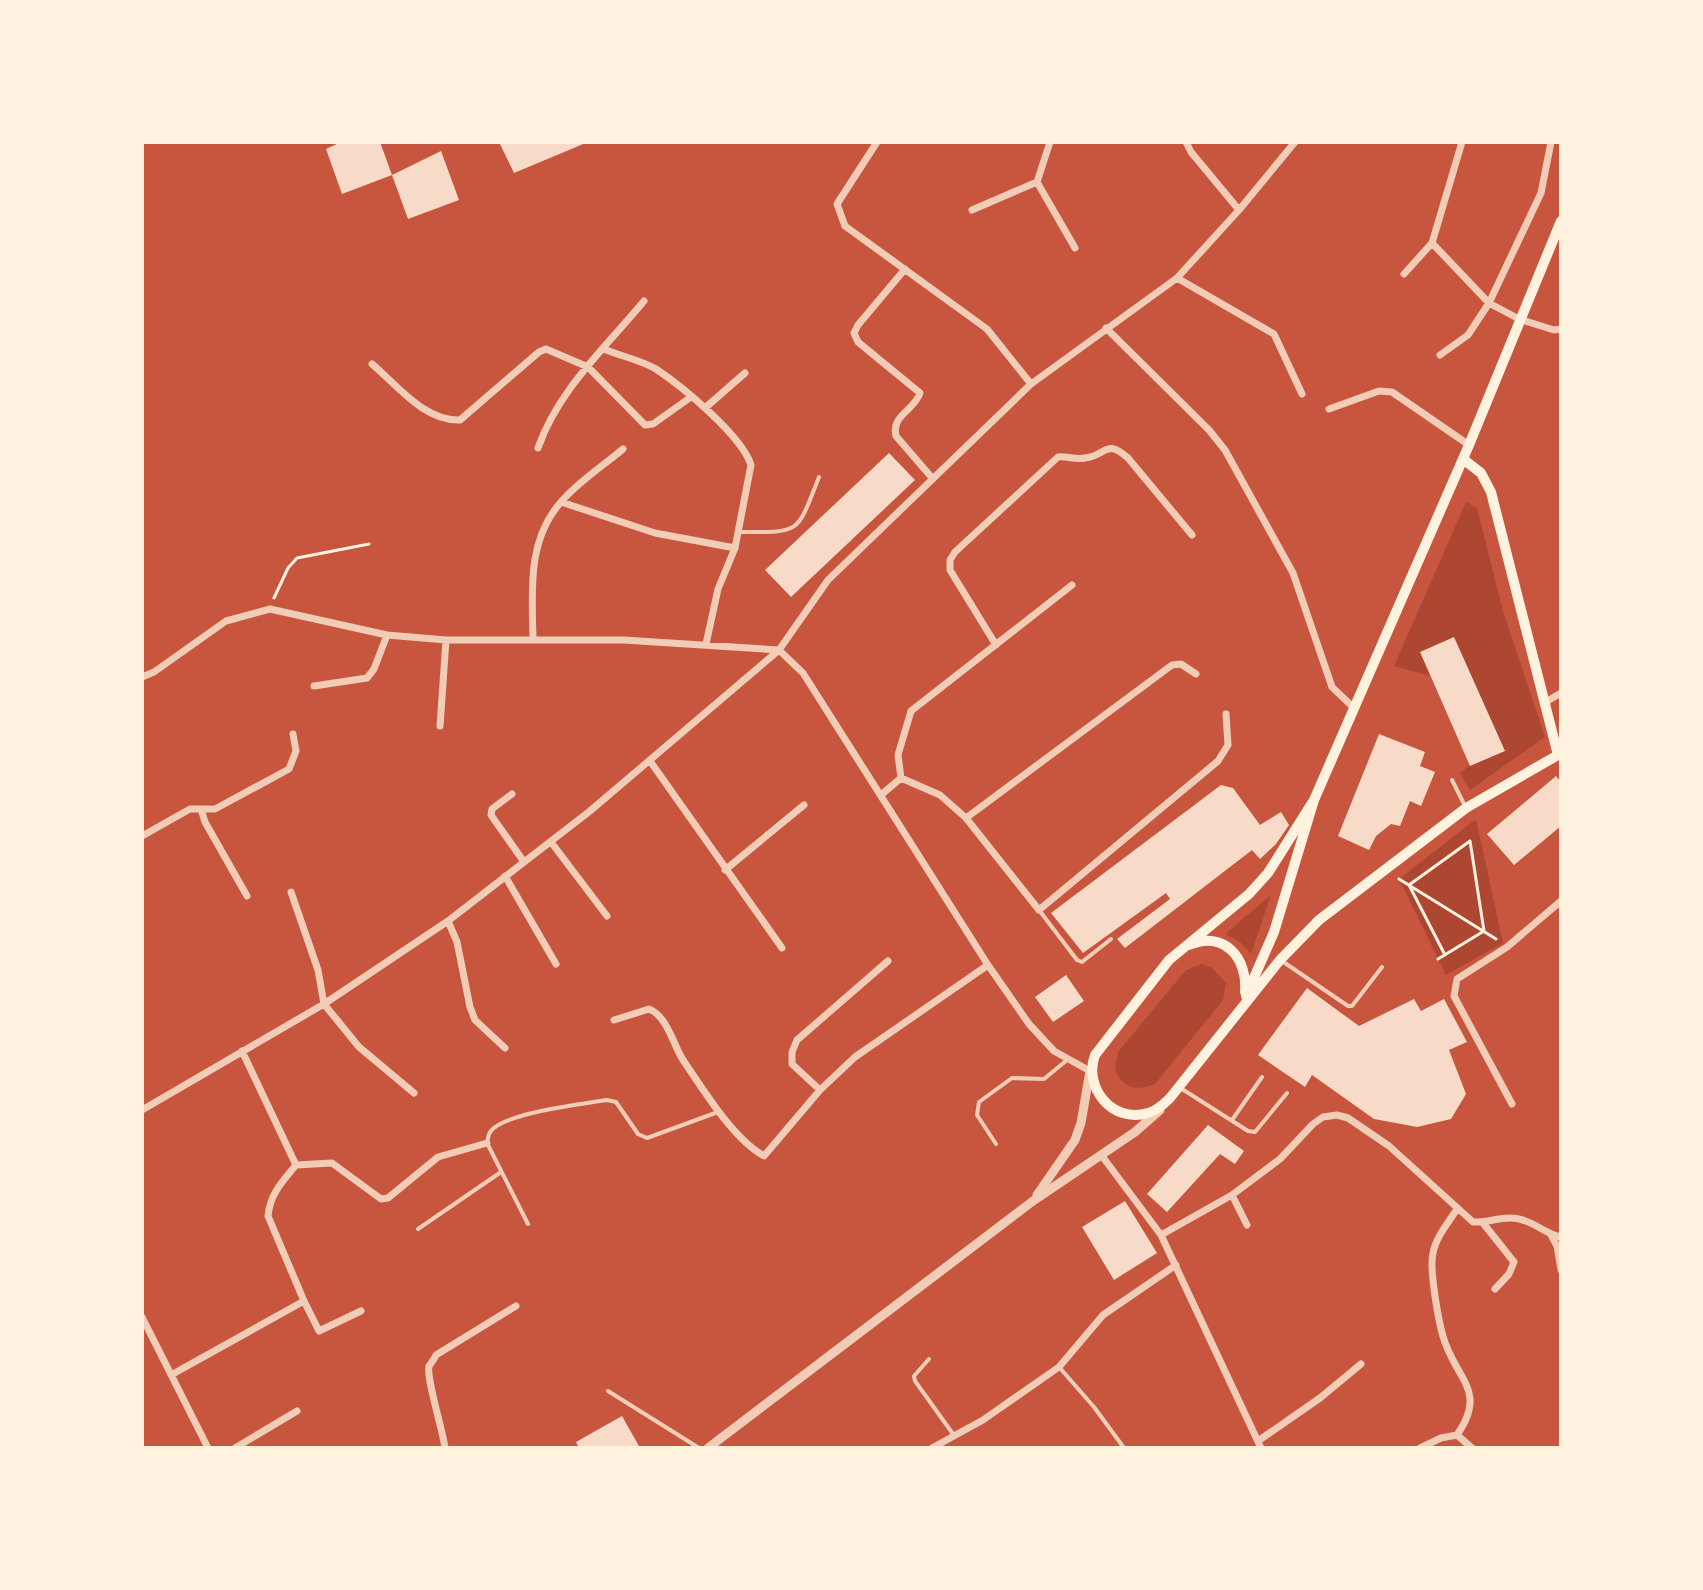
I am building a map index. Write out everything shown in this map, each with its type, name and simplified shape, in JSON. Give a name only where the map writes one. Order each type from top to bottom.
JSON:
[{"type":"main road","points":[[1239,1013],[1274,932],[1314,800],[1469,445],[1561,221]]},
{"type":"main road","points":[[1314,800],[1283,852],[1249,894],[1178,951],[1102,1044],[1090,1071],[1095,1090],[1102,1100],[1123,1113],[1149,1113],[1170,1098],[1280,960],[1319,920],[1466,808],[1559,756],[1491,492],[1481,473],[1463,459]]},
{"type":"main road","points":[[1178,951],[1207,941],[1232,950],[1240,959],[1246,979],[1239,1013]]},
{"type":"street","points":[[876,142],[837,204],[845,226],[987,329],[1031,384]]},
{"type":"street","points":[[1050,142],[1037,182],[1075,248]]},
{"type":"street","points":[[1186,142],[1239,210]]},
{"type":"street","points":[[142,1110],[324,1004],[448,921],[650,761],[779,650],[828,580],[1031,384],[1177,278],[1295,142]]},
{"type":"street","points":[[1404,274],[1432,243],[1462,142]]},
{"type":"street","points":[[1440,355],[1468,335],[1489,303],[1541,193],[1551,142]]},
{"type":"street","points":[[972,210],[1037,182]]},
{"type":"street","points":[[1432,243],[1489,303],[1519,319],[1554,330],[1561,329]]},
{"type":"street","points":[[905,269],[854,333],[858,342],[920,393],[897,420],[894,429],[896,436],[933,479]]},
{"type":"street","points":[[1177,278],[1274,334],[1302,394]]},
{"type":"street","points":[[538,448],[544,429],[564,394],[644,301]]},
{"type":"street","points":[[1106,328],[1209,430],[1225,450],[1293,573],[1332,687],[1354,708]]},
{"type":"street","points":[[372,364],[432,416],[446,421],[460,420],[546,349],[588,367],[645,425],[653,424],[691,397]]},
{"type":"street","points":[[604,349],[654,367],[705,408],[748,454],[751,465],[735,548],[718,589],[706,644]]},
{"type":"street","points":[[705,408],[745,373]]},
{"type":"street","points":[[1329,409],[1379,391],[1392,392],[1469,445]]},
{"type":"street","points":[[996,645],[950,570],[950,560],[1058,457],[1082,459],[1108,447],[1116,448],[1128,458],[1192,535]]},
{"type":"street","points":[[533,638],[531,575],[535,554],[548,522],[561,502],[623,449]]},
{"type":"street","points":[[561,502],[655,533],[735,548]]},
{"type":"street","points":[[901,778],[898,755],[911,711],[1072,585]]},
{"type":"street","points":[[142,677],[154,672],[226,621],[270,609],[387,635],[446,640],[533,638],[706,644],[779,650],[803,673],[988,965],[1035,1032],[1067,1060],[1090,1071],[1075,1140],[1033,1201]]},
{"type":"street","points":[[314,686],[367,678],[374,669],[387,635]]},
{"type":"street","points":[[440,726],[446,640]]},
{"type":"street","points":[[966,818],[1172,665],[1181,664],[1196,674]]},
{"type":"street","points":[[1544,703],[1561,693]]},
{"type":"street","points":[[901,778],[940,795],[966,818],[1039,910],[1218,761],[1228,745],[1226,714]]},
{"type":"street","points":[[142,836],[190,809],[215,809],[289,769],[296,751],[293,734]]},
{"type":"street","points":[[650,761],[782,948]]},
{"type":"street","points":[[882,794],[901,778]]},
{"type":"street","points":[[512,794],[492,809],[491,815],[524,862]]},
{"type":"street","points":[[725,870],[804,805]]},
{"type":"street","points":[[201,809],[205,822],[247,896]]},
{"type":"street","points":[[551,842],[607,916]]},
{"type":"street","points":[[505,876],[556,964]]},
{"type":"street","points":[[291,892],[318,970],[324,1004],[359,1047],[414,1093]]},
{"type":"street","points":[[1512,1104],[1454,996],[1457,979],[1507,947],[1561,901]]},
{"type":"street","points":[[448,921],[457,942],[475,1020],[505,1048]]},
{"type":"street","points":[[820,1090],[792,1064],[792,1052],[797,1040],[888,961]]},
{"type":"street","points":[[614,1020],[649,1009],[658,1012],[682,1058],[721,1112],[750,1148],[764,1156],[820,1090],[855,1057],[988,965]]},
{"type":"street","points":[[242,1051],[296,1165]]},
{"type":"street","points":[[708,1448],[1033,1201],[1143,1125],[1170,1098]]},
{"type":"street","points":[[1161,1235],[1232,1195],[1280,1159],[1313,1124],[1323,1117],[1337,1115],[1348,1118],[1389,1146],[1473,1222],[1515,1218],[1531,1222],[1551,1235],[1561,1237]]},
{"type":"street","points":[[361,1311],[319,1331],[268,1216],[269,1203],[275,1190],[296,1165],[332,1163],[381,1199],[388,1198],[438,1157],[487,1143]]},
{"type":"street","points":[[1102,1156],[1161,1235],[1260,1445],[1361,1364]]},
{"type":"street","points":[[1232,1195],[1247,1225]]},
{"type":"street","points":[[1420,1448],[1441,1438],[1457,1435],[1466,1422],[1471,1397],[1466,1380],[1446,1346],[1432,1256],[1436,1241],[1457,1209]]},
{"type":"street","points":[[1483,1223],[1514,1262],[1509,1274],[1495,1289]]},
{"type":"street","points":[[1551,1235],[1557,1246],[1561,1270]]},
{"type":"street","points":[[932,1448],[983,1420],[1059,1367],[1103,1315],[1176,1265]]},
{"type":"street","points":[[171,1375],[304,1301]]},
{"type":"street","points":[[445,1448],[441,1419],[429,1381],[430,1365],[436,1355],[516,1306]]},
{"type":"street","points":[[142,1317],[208,1448]]},
{"type":"street","points":[[235,1448],[297,1411]]},
{"type":"street","points":[[1457,1435],[1472,1448]]},
{"type":"lane","points":[[738,532],[792,529],[801,522],[819,477]]},
{"type":"lane","points":[[1452,780],[1466,808]]},
{"type":"lane","points":[[1039,910],[1077,960],[1082,962],[1088,959],[1111,939]]},
{"type":"lane","points":[[1280,960],[1348,1006],[1352,1006],[1382,967]]},
{"type":"lane","points":[[996,1144],[977,1115],[979,1102],[1012,1078],[1044,1079],[1067,1060]]},
{"type":"lane","points":[[1232,1120],[1262,1077]]},
{"type":"lane","points":[[1180,1087],[1255,1132],[1287,1093]]},
{"type":"lane","points":[[528,1224],[487,1143],[489,1132],[497,1125],[518,1116],[607,1100],[616,1102],[638,1134],[647,1138],[721,1112]]},
{"type":"lane","points":[[418,1229],[501,1172]]},
{"type":"lane","points":[[929,1359],[914,1376],[915,1381],[953,1434]]},
{"type":"lane","points":[[1059,1367],[1124,1448]]},
{"type":"lane","points":[[608,1391],[699,1448]]},
{"type":"path","points":[[270,609],[288,568],[297,558],[369,544]]},
{"type":"path","points":[[1409,885],[1470,841],[1484,931]]},
{"type":"path","points":[[1399,879],[1503,943]]},
{"type":"path","points":[[1409,885],[1445,955]]},
{"type":"path","points":[[1438,959],[1484,931]]},
{"type":"shaded area","points":[[1466,502],[1477,508],[1503,611],[1545,737],[1470,790],[1460,773],[1470,765],[1430,676],[1394,666]]},
{"type":"shaded area","points":[[1476,819],[1503,943],[1446,975],[1399,879]]},
{"type":"shaded area","points":[[1271,895],[1251,954],[1240,942],[1225,934]]},
{"type":"shaded area","points":[[1202,964],[1212,968],[1226,983],[1223,1000],[1155,1084],[1137,1088],[1126,1085],[1115,1070],[1118,1052],[1186,970]]},
{"type":"building","points":[[341,142],[380,142],[392,175],[342,194],[326,149]]},
{"type":"building","points":[[499,142],[588,142],[514,173]]},
{"type":"building","points":[[441,151],[459,200],[408,219],[392,175]]},
{"type":"building","points":[[889,453],[915,480],[791,597],[765,570]]},
{"type":"building","points":[[1454,637],[1505,751],[1470,766],[1420,652]]},
{"type":"building","points":[[1379,734],[1425,752],[1420,766],[1435,772],[1421,806],[1410,801],[1400,826],[1391,824],[1376,836],[1369,850],[1338,836]]},
{"type":"building","points":[[1556,776],[1561,782],[1561,826],[1514,865],[1487,834]]},
{"type":"building","points":[[1221,785],[1233,788],[1260,825],[1281,812],[1289,825],[1276,844],[1260,859],[1252,850],[1125,948],[1117,939],[1170,899],[1166,893],[1083,953],[1051,913]]},
{"type":"building","points":[[1066,975],[1084,1001],[1053,1022],[1035,997]]},
{"type":"building","points":[[1307,988],[1359,1026],[1414,999],[1421,1011],[1444,999],[1467,1042],[1449,1050],[1466,1094],[1451,1119],[1417,1127],[1374,1119],[1312,1075],[1305,1087],[1258,1055]]},
{"type":"building","points":[[1208,1125],[1244,1151],[1235,1164],[1220,1154],[1167,1212],[1147,1194]]},
{"type":"building","points":[[1125,1201],[1157,1253],[1114,1280],[1082,1227]]},
{"type":"building","points":[[622,1416],[640,1448],[579,1448],[576,1442]]}]
